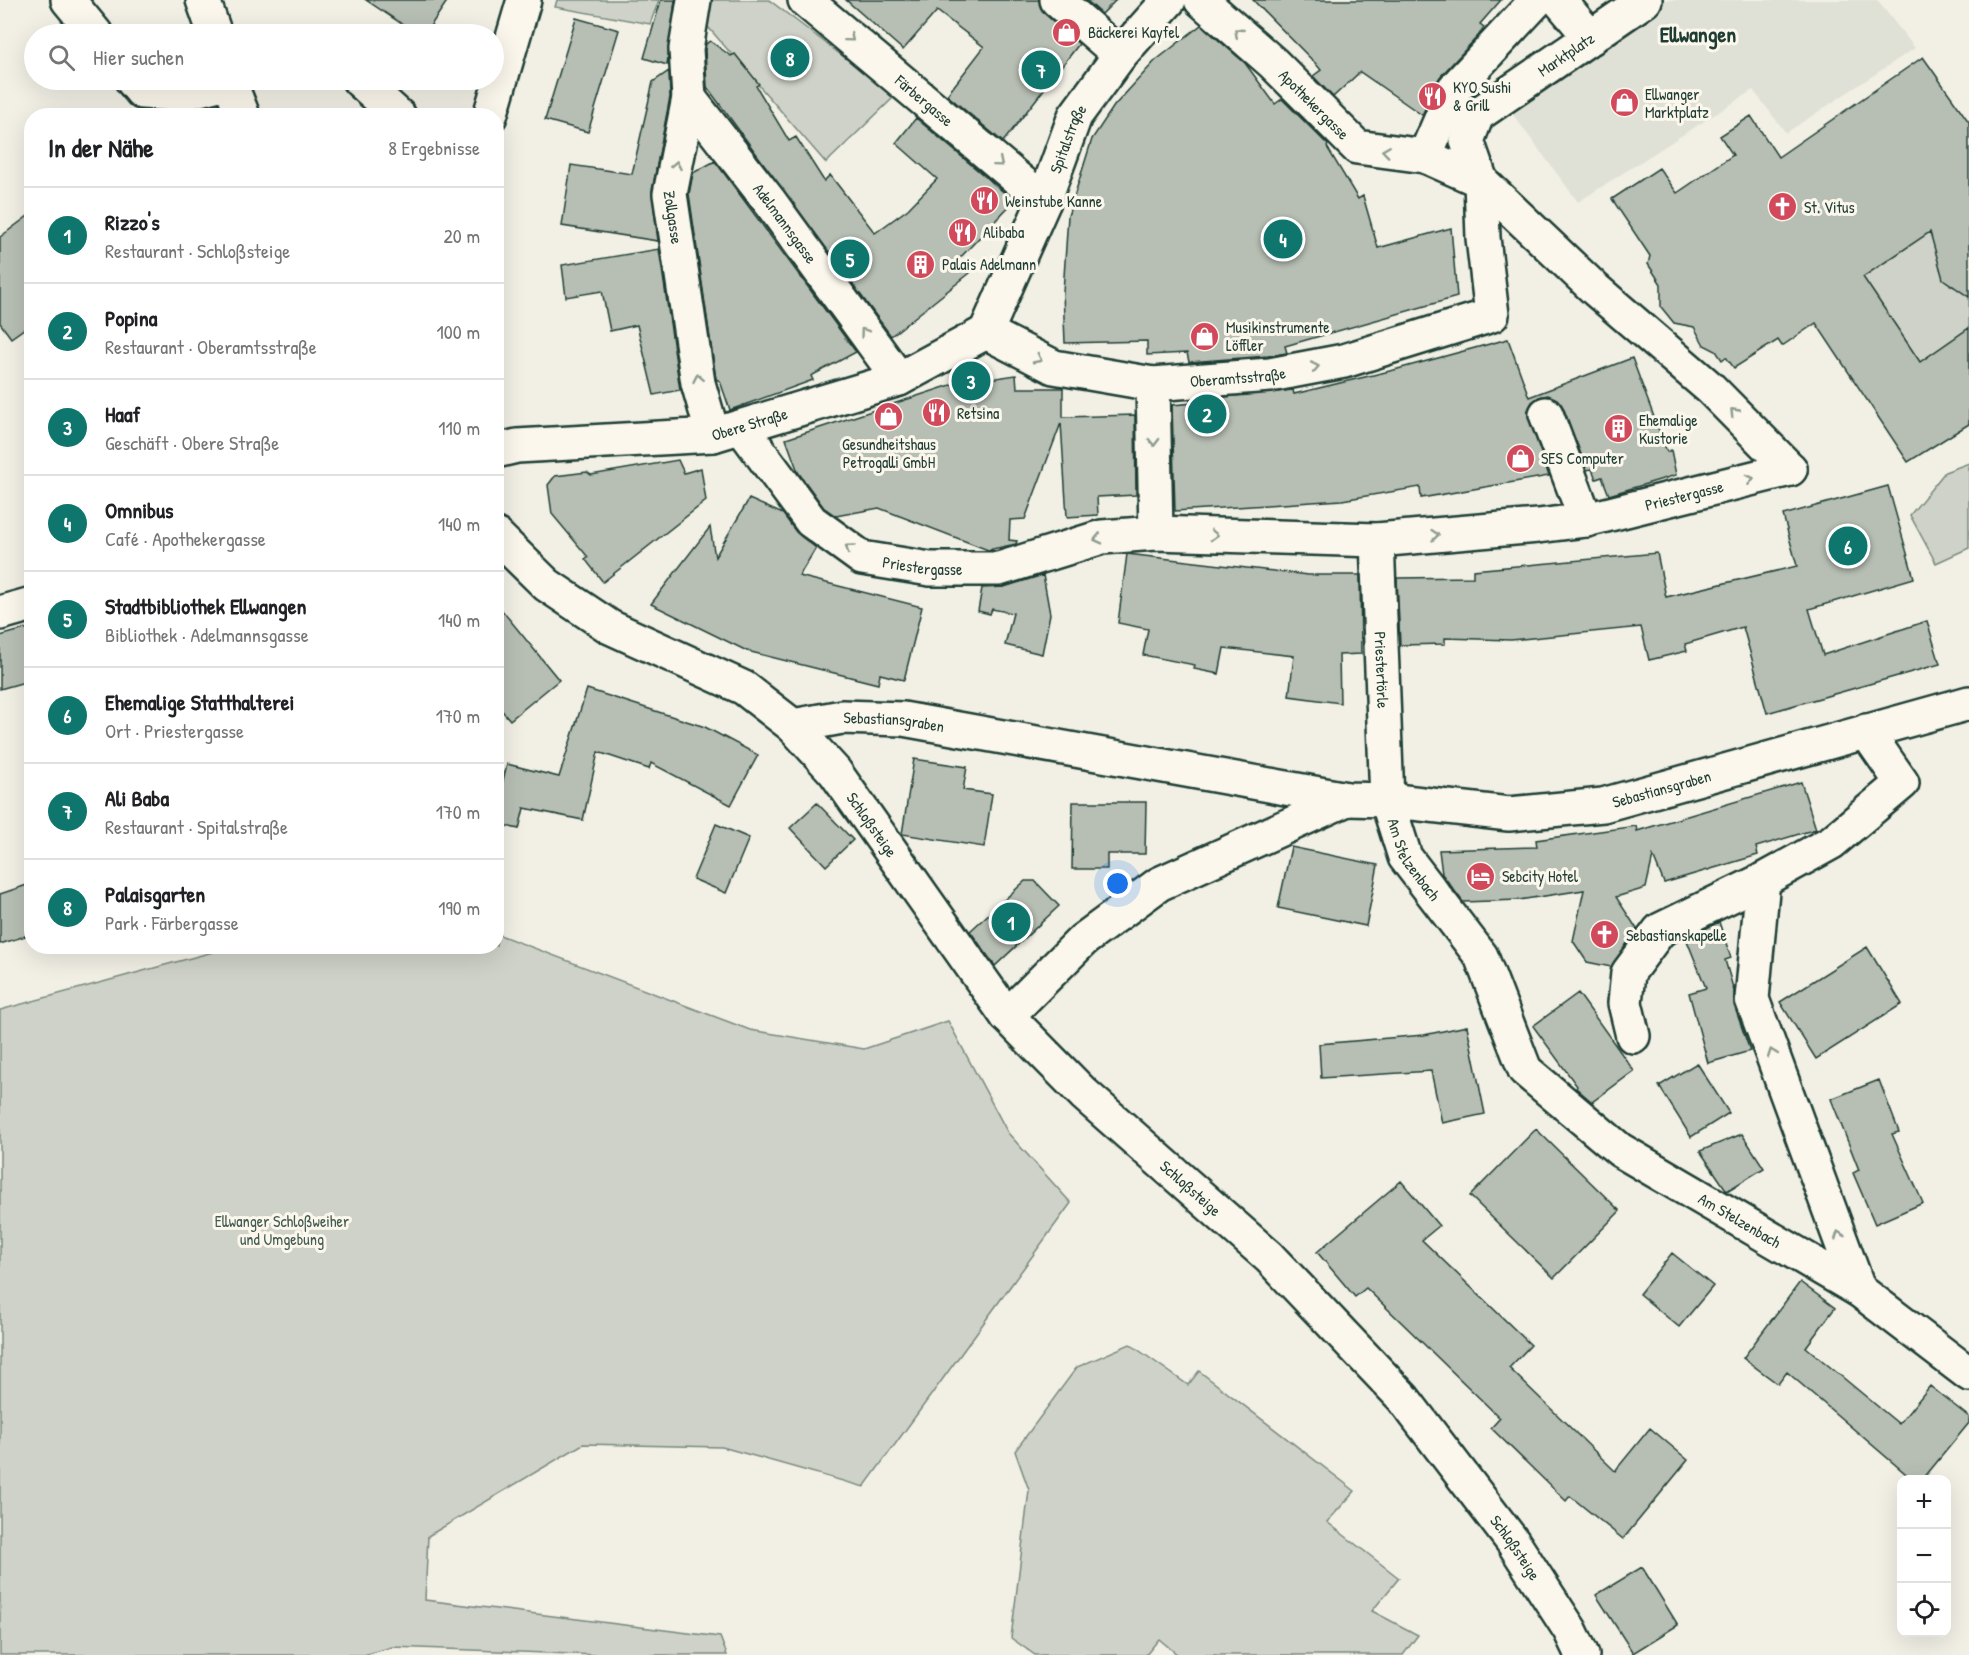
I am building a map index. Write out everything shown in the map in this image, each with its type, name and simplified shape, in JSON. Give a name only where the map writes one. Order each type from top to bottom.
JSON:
[{"type":"street","points":[[68,0],[88,24]]},
{"type":"street","points":[[203,0],[211,24]]},
{"type":"street","points":[[504,68],[524,0]]},
{"type":"street","name":"Zollgasse","points":[[694,0],[686,49],[689,98],[670,194],[698,383],[728,431]]},
{"type":"street","name":"Färbergasse","points":[[805,0],[1044,201]]},
{"type":"street","points":[[1057,0],[1120,55]]},
{"type":"street","name":"Spitalstraße","points":[[986,332],[1044,201],[1075,116],[1120,55],[1170,0]]},
{"type":"street","name":"Apothekergasse","points":[[1201,0],[1273,63],[1357,147],[1425,156],[1481,181]]},
{"type":"street","points":[[1425,156],[1454,89],[1537,0]]},
{"type":"street","points":[[1559,0],[1591,38]]},
{"type":"street","name":"Marktplatz","points":[[1492,315],[1483,238],[1481,181],[1467,141],[1477,115],[1645,0]]},
{"type":"street","points":[[140,90],[142,92],[180,94],[195,90]]},
{"type":"street","points":[[234,90],[240,108]]},
{"type":"street","points":[[370,90],[390,108]]},
{"type":"street","points":[[492,108],[498,90]]},
{"type":"street","name":"Adelmannsgasse","points":[[689,98],[770,202],[899,379]]},
{"type":"street","name":"Priestergasse","points":[[728,431],[811,520],[862,558],[930,569],[999,569],[1102,537],[1156,533],[1377,540],[1586,520],[1790,469],[1710,388],[1596,290],[1481,181]]},
{"type":"street","name":"Oberamtsstraße","points":[[986,332],[1054,366],[1153,384],[1270,375],[1344,361],[1492,315]]},
{"type":"street","name":"Obere Straße","points":[[504,449],[517,446],[728,431],[899,379],[986,332]]},
{"type":"street","points":[[1153,384],[1156,533]]},
{"type":"street","points":[[1546,414],[1586,520]]},
{"type":"street","name":"Priestertörle","points":[[1377,540],[1387,800]]},
{"type":"street","points":[[504,543],[547,585],[610,627],[744,687],[793,726]]},
{"type":"street","points":[[0,613],[24,606]]},
{"type":"street","name":"Sebastiansgraben","points":[[793,726],[842,717],[903,719],[1347,799],[1387,800],[1509,814],[1603,805],[1969,703]]},
{"type":"street","name":"Schloßsteige","points":[[793,726],[835,772],[1007,1016],[1084,1094],[1269,1257],[1403,1398],[1513,1542],[1570,1630],[1582,1655]]},
{"type":"street","points":[[1633,1036],[1625,1003],[1628,973],[1660,930],[1763,880],[1832,842],[1902,783],[1866,731]]},
{"type":"street","name":"Sebastiansgraben","points":[[1007,1016],[1083,940],[1159,884],[1347,799]]},
{"type":"street","name":"Am Stelzenbach","points":[[1387,800],[1405,857],[1481,956],[1525,1070],[1620,1150],[1860,1290],[1969,1374]]},
{"type":"street","points":[[1763,880],[1752,999],[1860,1290]]},
{"type":"shaded area","name":"Ellwanger Marktplatz","points":[[1664,0],[1877,0],[1915,48],[1786,133],[1753,90],[1578,202],[1508,108]]},
{"type":"green space","points":[[557,0],[659,0],[650,24],[555,7]]},
{"type":"green space","points":[[704,0],[769,0],[895,96],[826,163],[702,20]]},
{"type":"green space","points":[[1955,215],[1940,269],[1953,280],[1950,285],[1954,287],[1957,283],[1969,289],[1969,328],[1920,362],[1863,277]]},
{"type":"green space","points":[[1969,463],[1969,548],[1936,563],[1910,515],[1945,472]]},
{"type":"green space","name":"Ellwanger Schloßweiher und Umgebung","points":[[504,937],[750,1030],[864,1049],[948,1021],[1008,1133],[1071,1203],[864,1487],[722,1447],[583,1444],[428,1536],[425,1600],[720,1637],[727,1655],[598,1655],[392,1647],[364,1655],[0,1655],[0,1010],[205,954],[504,954]]},
{"type":"green space","points":[[1130,1344],[1188,1385],[1199,1371],[1355,1491],[1327,1522],[1399,1578],[1372,1611],[1418,1635],[1403,1655],[1178,1655],[1159,1639],[1146,1655],[1035,1655],[1011,1638],[1029,1490],[1015,1451],[1077,1367]]},
{"type":"building","points":[[366,0],[448,0],[432,24],[402,24]]},
{"type":"building","points":[[661,0],[675,0],[667,65],[644,58]]},
{"type":"building","points":[[846,0],[1039,0],[1045,14],[1079,44],[1003,142],[947,95],[984,47],[937,11],[903,50]]},
{"type":"building","points":[[1086,0],[1116,0],[1102,14]]},
{"type":"building","points":[[1253,0],[1501,0],[1480,24],[1484,27],[1479,35],[1440,77],[1422,115],[1360,72],[1333,97],[1313,76],[1321,70]]},
{"type":"building","points":[[576,18],[619,30],[588,132],[545,120]]},
{"type":"building","points":[[1201,25],[1245,63],[1275,104],[1282,99],[1328,145],[1327,147],[1358,199],[1363,196],[1378,248],[1451,228],[1457,297],[1285,346],[1287,353],[1268,356],[1189,362],[1187,353],[1147,355],[1147,341],[1065,343],[1063,292],[1068,216],[1092,139],[1114,106],[1155,61]]},
{"type":"building","points":[[710,41],[731,56],[735,54],[759,84],[756,86],[789,141],[796,137],[824,181],[830,175],[875,233],[908,209],[937,179],[896,143],[916,118],[1014,201],[958,260],[970,273],[891,336],[707,87],[705,50],[706,44]]},
{"type":"building","name":"St. Vitus","points":[[1923,57],[1969,122],[1969,297],[1943,279],[1930,232],[1863,277],[1920,362],[1969,328],[1969,424],[1908,462],[1816,323],[1782,346],[1778,340],[1734,368],[1726,357],[1722,360],[1716,351],[1704,345],[1694,327],[1674,323],[1661,307],[1661,284],[1648,264],[1650,256],[1612,199],[1659,168],[1677,193],[1733,155],[1720,136],[1751,116],[1778,157]]},
{"type":"building","points":[[669,71],[670,97],[652,191],[658,241],[562,226],[571,165],[632,174],[653,82]]},
{"type":"building","points":[[715,161],[856,352],[811,376],[813,380],[730,410],[720,381],[716,379],[689,194],[693,173]]},
{"type":"building","points":[[24,219],[24,329],[11,338],[0,323],[0,237]]},
{"type":"building","points":[[659,249],[680,390],[654,395],[637,325],[610,331],[602,291],[566,297],[562,265]]},
{"type":"building","points":[[1508,339],[1529,397],[1632,358],[1667,452],[1671,450],[1676,475],[1609,495],[1602,477],[1596,479],[1592,469],[1587,470],[1563,407],[1557,399],[1548,395],[1532,402],[1527,412],[1549,476],[1421,498],[1420,487],[1342,500],[1175,511],[1172,405],[1194,403],[1193,400],[1293,390],[1294,394]]},
{"type":"building","points":[[1016,375],[1017,388],[1063,388],[1063,417],[1135,415],[1136,495],[1097,497],[1098,515],[1067,517],[1061,423],[1025,519],[1010,520],[1009,540],[1017,541],[1016,544],[988,550],[879,508],[836,516],[824,508],[798,472],[786,439],[969,379],[969,382]]},
{"type":"building","points":[[678,460],[684,473],[701,468],[706,501],[603,582],[585,559],[588,557],[552,514],[548,485],[555,476],[587,472],[591,475]]},
{"type":"building","points":[[1888,486],[1914,578],[1809,609],[1823,655],[1927,621],[1940,664],[1767,713],[1743,627],[1685,644],[1687,651],[1649,660],[1641,627],[1511,640],[1445,638],[1445,644],[1400,645],[1397,578],[1473,577],[1473,570],[1657,553],[1666,597],[1797,566],[1783,515]]},
{"type":"building","points":[[749,499],[783,514],[796,532],[816,548],[799,576],[922,607],[904,680],[880,674],[878,684],[747,651],[651,604],[710,527],[715,557]]},
{"type":"building","points":[[1127,554],[1308,575],[1360,575],[1361,654],[1339,655],[1340,703],[1289,696],[1294,656],[1224,648],[1219,674],[1194,669],[1195,665],[1143,655],[1148,629],[1118,623]]},
{"type":"building","points":[[1043,575],[1050,614],[1042,654],[1005,645],[1013,613],[992,609],[990,614],[978,611],[982,588],[1004,587]]},
{"type":"building","points":[[504,613],[559,680],[510,720],[504,713]]},
{"type":"building","points":[[24,629],[24,682],[0,689],[0,636]]},
{"type":"building","points":[[587,689],[705,727],[758,755],[731,805],[651,763],[649,769],[598,752],[583,820],[524,808],[519,829],[504,826],[504,776],[507,764],[559,777]]},
{"type":"building","points":[[914,759],[967,767],[963,790],[992,794],[984,847],[902,834]]},
{"type":"building","points":[[1801,782],[1816,829],[1756,847],[1758,855],[1664,883],[1653,856],[1646,888],[1616,897],[1637,929],[1611,967],[1587,962],[1573,941],[1584,890],[1519,900],[1463,902],[1442,874],[1439,850],[1537,847],[1536,840],[1636,826],[1637,831]]},
{"type":"building","points":[[1073,802],[1146,802],[1145,854],[1107,854],[1107,869],[1072,869]]},
{"type":"building","points":[[817,803],[853,840],[826,866],[790,828]]},
{"type":"building","points":[[716,824],[749,838],[726,893],[693,879]]},
{"type":"building","points":[[1291,847],[1378,865],[1366,926],[1278,908]]},
{"type":"building","points":[[1025,881],[1035,881],[1059,906],[995,966],[970,931]]},
{"type":"building","points":[[24,886],[24,936],[0,944],[0,894]]},
{"type":"building","points":[[1719,922],[1731,958],[1725,960],[1734,991],[1734,1005],[1750,1051],[1708,1063],[1689,993],[1706,988],[1686,938]]},
{"type":"building","points":[[1867,947],[1902,1004],[1816,1059],[1780,1002]]},
{"type":"building","points":[[1578,993],[1634,1071],[1592,1102],[1576,1088],[1577,1086],[1533,1026]]},
{"type":"building","points":[[1467,1026],[1485,1114],[1442,1123],[1431,1071],[1321,1078],[1319,1044],[1424,1035]]},
{"type":"building","points":[[1697,1063],[1729,1113],[1691,1137],[1659,1086]]},
{"type":"building","points":[[1879,1080],[1899,1132],[1892,1134],[1923,1203],[1875,1224],[1853,1173],[1859,1170],[1831,1099]]},
{"type":"building","points":[[1536,1129],[1620,1211],[1554,1278],[1470,1196]]},
{"type":"building","points":[[1742,1134],[1764,1168],[1727,1191],[1700,1151]]},
{"type":"building","points":[[1401,1181],[1439,1226],[1422,1240],[1531,1345],[1509,1368],[1615,1471],[1650,1428],[1688,1460],[1623,1539],[1570,1496],[1566,1501],[1491,1428],[1500,1418],[1366,1288],[1355,1297],[1317,1252]]},
{"type":"building","points":[[1672,1253],[1713,1286],[1679,1327],[1639,1294]]},
{"type":"building","points":[[1800,1282],[1835,1308],[1806,1347],[1899,1424],[1930,1386],[1969,1417],[1969,1423],[1926,1475],[1907,1475],[1787,1372],[1778,1384],[1743,1358]]},
{"type":"building","points":[[1642,1567],[1678,1625],[1633,1653],[1596,1595]]},
{"type":"place","name":"Bäckerei Kayfel","points":[[1067,32]]},
{"type":"place","name":"Palaisgarten","points":[[790,58]]},
{"type":"place","name":"Ali Baba","points":[[1041,70]]},
{"type":"place","name":"KYO Sushi & Grill","points":[[1432,96]]},
{"type":"place","name":"Ellwanger Marktplatz","points":[[1624,103]]},
{"type":"place","name":"Weinstube Kanne","points":[[984,201]]},
{"type":"place","name":"St. Vitus","points":[[1783,207]]},
{"type":"place","name":"Alibaba","points":[[962,232]]},
{"type":"place","name":"Omnibus","points":[[1283,239]]},
{"type":"place","name":"Stadtbibliothek Ellwangen","points":[[850,259]]},
{"type":"place","name":"Palais Adelmann","points":[[921,264]]},
{"type":"place","name":"Musikinstrumente Löffler","points":[[1205,336]]},
{"type":"place","name":"Haaf","points":[[971,381]]},
{"type":"place","name":"Retsina","points":[[936,413]]},
{"type":"place","name":"Popina","points":[[1207,414]]},
{"type":"place","name":"Gesundheitshaus Petrogalli GmbH","points":[[889,416]]},
{"type":"place","name":"Ehemalige Kustorie","points":[[1618,429]]},
{"type":"place","name":"SES Computer","points":[[1520,458]]},
{"type":"place","name":"Ehemalige Statthalterei","points":[[1848,546]]},
{"type":"place","name":"Sebcity Hotel","points":[[1481,876]]},
{"type":"place","name":"Rizzo's","points":[[1011,922]]},
{"type":"place","name":"Sebastianskapelle","points":[[1605,935]]},
{"type":"district","name":"Ellwangen","points":[[1698,34]]}]
